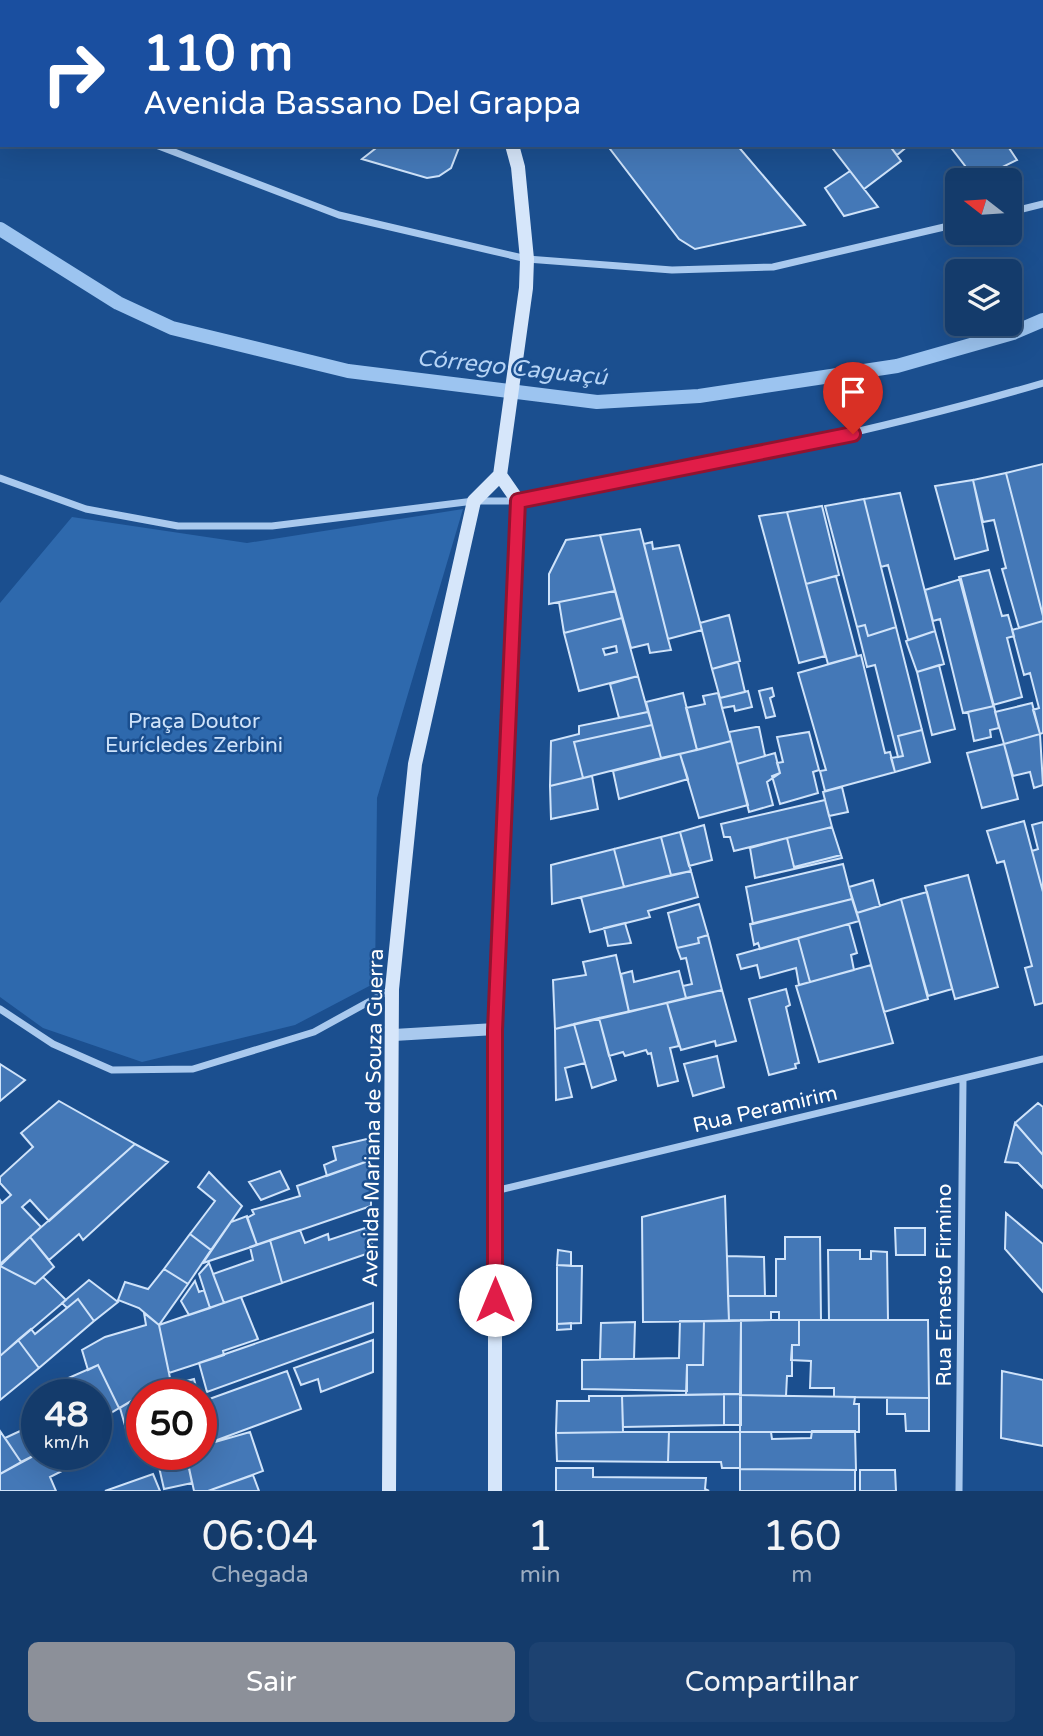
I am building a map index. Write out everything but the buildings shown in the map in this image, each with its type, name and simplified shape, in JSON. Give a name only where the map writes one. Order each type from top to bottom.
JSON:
[{"type":"main road","points":[[474,501],[500,475],[526,288],[527,259],[518,167],[513,147]]},
{"type":"main road","points":[[495,1491],[495,1030],[518,501],[500,475]]},
{"type":"main road","name":"Avenida Mariana de Souza Guerra","points":[[389,1491],[400,1035],[392,989],[415,764],[474,501]]},
{"type":"street","points":[[161,147],[339,215],[527,259],[672,270],[773,267],[945,227]]},
{"type":"street","points":[[1022,209],[1043,204]]},
{"type":"street","points":[[0,478],[86,509],[178,526],[272,526],[474,501],[518,501],[805,445],[947,411],[1043,383]]},
{"type":"street","points":[[0,1009],[53,1044],[112,1070],[193,1069],[314,1032],[392,989]]},
{"type":"street","points":[[400,1035],[495,1030]]},
{"type":"street","name":"Rua Peramirim","points":[[495,1191],[1043,1059]]},
{"type":"street","name":"Rua Ernesto Firmino","points":[[959,1491],[963,1080]]},
{"type":"green space","name":"Praça Doutor Eurícledes Zerbini","points":[[463,509],[377,798],[375,983],[295,1025],[142,1062],[43,1028],[0,997],[0,603],[72,517],[247,543]]},
{"type":"waterway","name":"Córrego Caguaçú","points":[[0,229],[118,303],[172,328],[348,371],[597,402],[699,396],[897,366],[1013,333],[1043,320]]},
{"type":"route","points":[[495,1300],[495,1030],[518,501],[853,434]]}]
